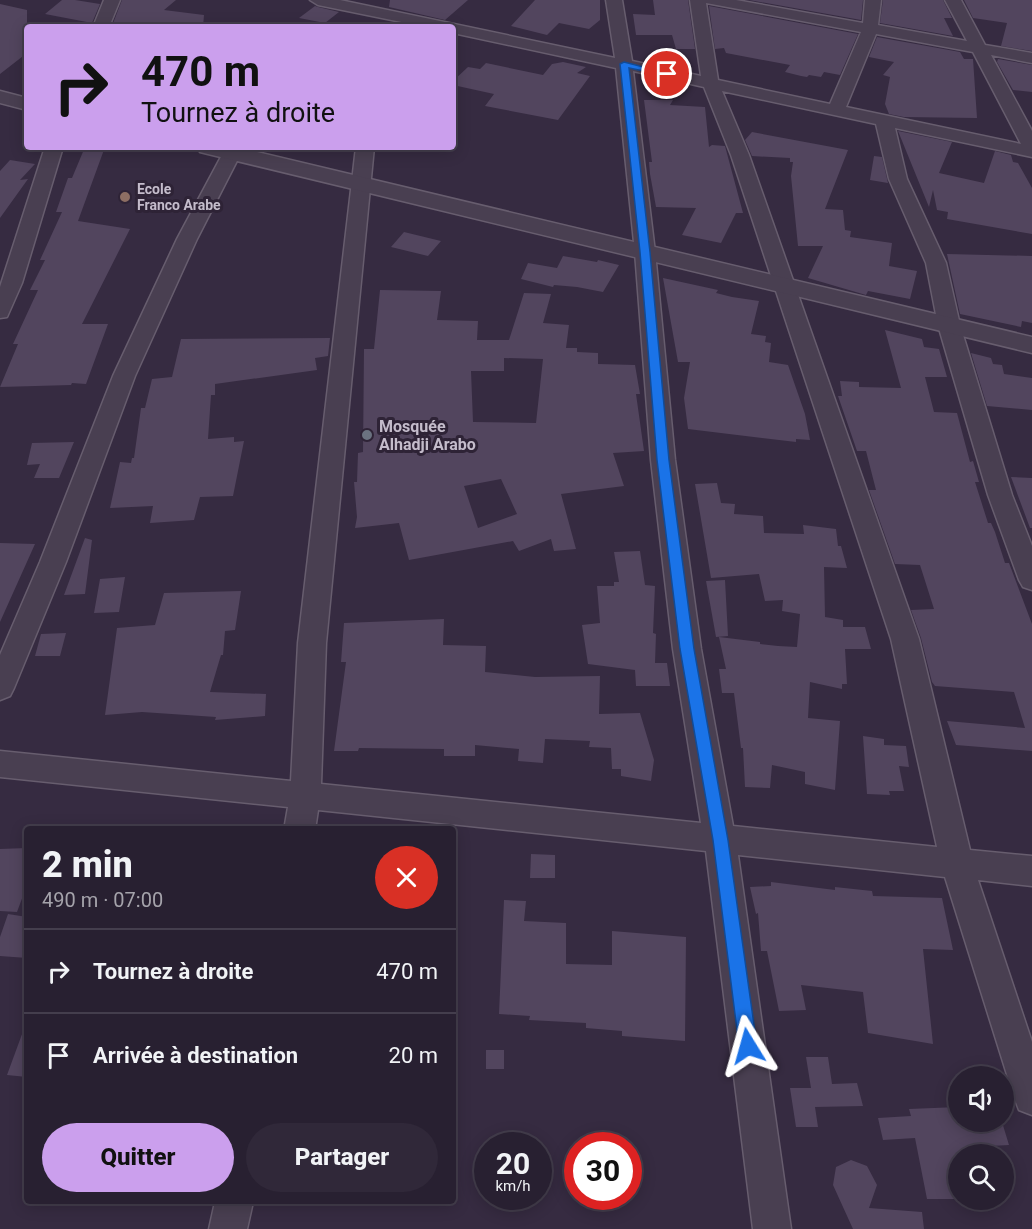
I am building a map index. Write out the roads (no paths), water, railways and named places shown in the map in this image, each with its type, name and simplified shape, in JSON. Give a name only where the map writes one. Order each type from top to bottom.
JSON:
[{"type":"street","points":[[102,24],[112,0]]},
{"type":"street","points":[[318,0],[433,24]]},
{"type":"street","points":[[614,0],[624,64],[645,252],[663,460],[687,649],[720,840],[772,1229]]},
{"type":"street","points":[[698,0],[710,82],[740,155],[905,639],[957,864],[1032,1097]]},
{"type":"street","points":[[711,0],[769,5],[870,29],[1032,58]]},
{"type":"street","points":[[836,110],[870,29],[873,0]]},
{"type":"street","points":[[954,0],[1032,150]]},
{"type":"street","points":[[456,29],[1032,150]]},
{"type":"street","points":[[0,97],[24,103]]},
{"type":"street","points":[[884,120],[898,179],[936,264],[949,325],[1000,495],[1032,580]]},
{"type":"street","points":[[0,312],[12,283],[53,150]]},
{"type":"street","points":[[220,150],[1032,345]]},
{"type":"street","points":[[300,826],[305,796],[312,643],[359,184],[365,150]]},
{"type":"street","points":[[0,688],[53,562],[124,376],[187,239],[232,153]]},
{"type":"street","points":[[0,764],[1032,871]]},
{"type":"street","points":[[228,1229],[234,1204]]},
{"type":"place","name":"Ecole Franco Arabe","points":[[125,197]]},
{"type":"place","name":"Mosquée Alhadji Arabo","points":[[367,435]]}]
